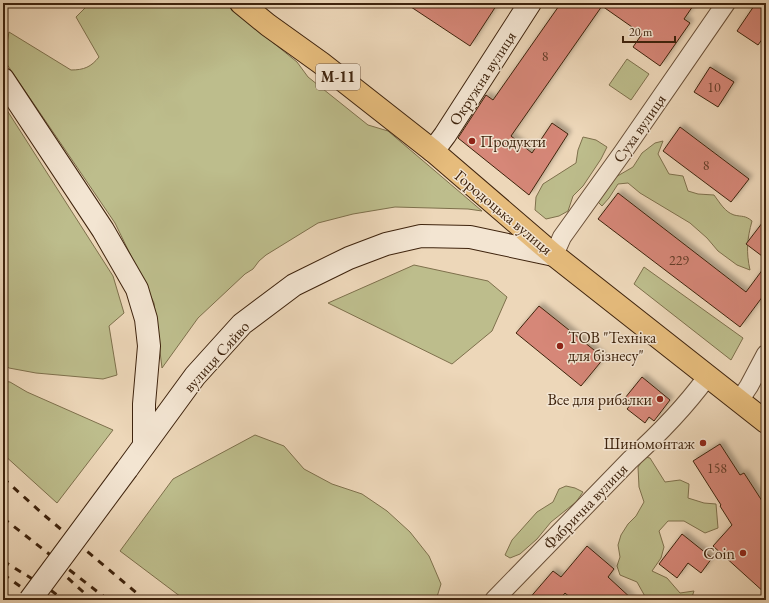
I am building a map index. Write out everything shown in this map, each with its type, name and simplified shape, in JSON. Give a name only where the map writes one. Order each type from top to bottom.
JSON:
[{"type":"main road","name":"Городоцька вулиця","points":[[241,3],[433,151],[554,255],[766,422]]},
{"type":"main road","name":"Окружна вулиця","points":[[433,151],[445,135],[530,3]]},
{"type":"main road","points":[[3,79],[103,230],[137,289],[146,319],[149,346],[144,404],[144,445]]},
{"type":"main road","name":"вулиця Сяйво","points":[[30,600],[194,376],[242,324],[294,285],[349,258],[386,244],[421,236],[470,237],[554,255]]},
{"type":"street","name":"Суха вулиця","points":[[554,255],[562,237],[726,3]]},
{"type":"street","points":[[739,401],[766,354]]},
{"type":"street","name":"Фабрична вулиця","points":[[494,600],[630,460],[651,441],[692,397],[707,376]]},
{"type":"green space","points":[[90,3],[224,3],[297,62],[308,77],[368,125],[388,131],[482,211],[468,209],[395,207],[353,214],[318,223],[266,255],[253,269],[245,274],[198,318],[162,368],[154,303],[115,223],[4,60],[9,32],[71,70],[83,69],[90,66],[99,57],[76,17]]},
{"type":"green space","points":[[627,59],[649,74],[631,100],[609,85]]},
{"type":"green space","points":[[3,104],[113,276],[124,313],[109,326],[117,375],[103,379],[36,373],[9,368],[3,364]]},
{"type":"green space","points":[[583,137],[596,140],[607,147],[583,186],[573,196],[568,211],[559,216],[546,219],[535,210],[536,197],[543,184],[576,163],[578,150]]},
{"type":"green space","points":[[663,141],[658,154],[669,174],[683,176],[688,191],[698,194],[714,195],[728,212],[745,217],[752,221],[748,246],[750,270],[737,265],[718,251],[707,238],[690,223],[640,193],[628,183],[618,184],[602,206],[596,200],[614,178],[633,167],[642,153],[655,143]]},
{"type":"green space","points":[[414,265],[488,281],[507,297],[492,331],[452,364],[328,303]]},
{"type":"green space","points":[[644,267],[743,338],[731,360],[634,284]]},
{"type":"green space","points":[[3,381],[10,382],[27,392],[113,430],[57,503],[3,454]]},
{"type":"green space","points":[[255,435],[284,446],[304,469],[332,484],[362,494],[387,511],[410,532],[429,556],[441,584],[436,600],[185,600],[120,551],[173,479]]},
{"type":"green space","points":[[645,457],[650,458],[665,482],[680,480],[689,484],[688,498],[704,503],[716,504],[718,528],[705,533],[684,521],[668,521],[659,531],[664,547],[661,558],[652,571],[667,578],[680,593],[694,591],[691,600],[647,600],[637,582],[620,575],[617,566],[620,557],[618,545],[621,535],[628,524],[636,516],[644,502],[639,487],[638,467]]},
{"type":"green space","points":[[566,486],[583,492],[576,502],[551,522],[537,539],[520,554],[510,558],[505,555],[512,540],[537,512],[553,502],[559,489]]},
{"type":"building","points":[[405,3],[498,3],[470,46]]},
{"type":"building","points":[[561,3],[695,3],[684,19],[690,23],[660,66],[633,47],[642,34],[602,6],[511,136],[532,153],[552,123],[568,134],[529,195],[458,138],[486,95],[493,100]]},
{"type":"building","points":[[756,3],[766,3],[766,34],[758,45],[737,31]]},
{"type":"building","points":[[710,67],[734,82],[718,107],[694,92]]},
{"type":"building","points":[[680,127],[749,179],[731,202],[663,151]]},
{"type":"building","points":[[618,193],[746,292],[766,265],[766,292],[740,327],[598,219]]},
{"type":"building","points":[[766,218],[766,259],[746,244]]},
{"type":"building","name":"ТОВ \"Техніка для бізнесу\"","points":[[539,306],[604,358],[581,386],[516,333]]},
{"type":"building","points":[[642,377],[670,400],[654,421],[649,417],[645,423],[627,409],[632,403],[625,398]]},
{"type":"building","points":[[720,444],[740,475],[744,473],[766,507],[766,594],[713,546],[732,525],[693,461]]},
{"type":"building","points":[[682,534],[712,558],[701,573],[688,563],[677,578],[659,564]]},
{"type":"building","points":[[587,546],[614,569],[608,577],[633,600],[573,600],[565,593],[559,600],[528,600],[553,571],[561,577]]},
{"type":"railway","points":[[3,478],[44,515],[145,600]]},
{"type":"railway","points":[[3,518],[108,600]]},
{"type":"railway","points":[[47,559],[92,600]]},
{"type":"railway","points":[[3,561],[64,600]]},
{"type":"railway","points":[[3,574],[39,600]]},
{"type":"railway","points":[[3,596],[9,600]]},
{"type":"place","name":"Продукти","points":[[472,141]]},
{"type":"place","name":"ТОВ \"Техніка для бізнесу\"","points":[[560,346]]},
{"type":"place","name":"Все для рибалки","points":[[660,399]]},
{"type":"place","name":"Шиномонтаж","points":[[703,443]]},
{"type":"place","name":"Coin","points":[[743,553]]}]
